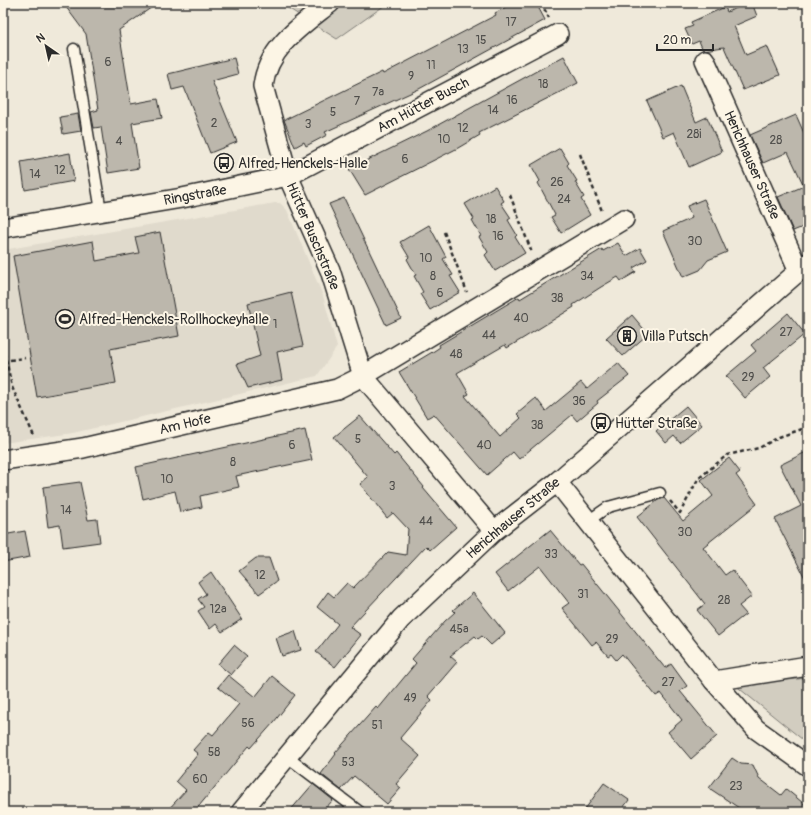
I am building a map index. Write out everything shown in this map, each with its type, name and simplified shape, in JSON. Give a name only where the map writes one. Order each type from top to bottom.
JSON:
[{"type":"street","name":"Hütter Buschstraße","points":[[330,3],[279,47],[267,66],[264,75],[263,86],[288,176],[330,270],[363,376],[494,531]]},
{"type":"street","name":"Am Hütter Busch","points":[[288,176],[558,34]]},
{"type":"street","name":"Herichhauser Straße","points":[[241,812],[401,619],[494,531],[557,482],[803,267],[705,60]]},
{"type":"street","name":"Ringstraße","points":[[3,228],[218,192],[288,176]]},
{"type":"street","points":[[363,376],[616,224]]},
{"type":"street","name":"Am Hofe","points":[[3,460],[83,448],[337,389],[363,376]]},
{"type":"street","points":[[557,482],[714,681],[756,729],[808,766]]},
{"type":"street","points":[[714,681],[808,666]]},
{"type":"lane","points":[[74,49],[101,211]]},
{"type":"lane","points":[[588,521],[608,507],[660,493]]},
{"type":"lane","points":[[286,756],[360,812]]},
{"type":"path","points":[[580,154],[616,224]]},
{"type":"path","points":[[510,194],[539,270]]},
{"type":"path","points":[[444,232],[474,309]]},
{"type":"path","points":[[3,346],[4,361],[12,387],[43,455]]},
{"type":"path","points":[[4,361],[25,358]]},
{"type":"path","points":[[660,493],[663,493],[680,513],[698,479],[727,455],[759,448],[779,437],[808,427]]},
{"type":"shaded area","points":[[280,3],[388,3],[337,39]]},
{"type":"shaded area","points":[[280,203],[287,210],[323,296],[337,347],[317,376],[73,433],[3,443],[3,250]]},
{"type":"shaded area","points":[[808,678],[808,744],[735,685]]},
{"type":"building","points":[[63,3],[158,3],[119,30],[131,104],[158,99],[162,118],[132,123],[139,168],[108,173],[101,127],[94,128],[91,112],[98,110],[86,34]]},
{"type":"building","points":[[513,3],[536,3],[545,20],[419,89],[325,132],[327,135],[306,146],[304,142],[295,147],[284,120],[382,72],[383,74],[496,15],[495,13]]},
{"type":"building","points":[[748,3],[752,3],[757,16],[734,26],[746,55],[767,46],[780,75],[743,90],[724,47],[703,50],[699,41],[692,44],[685,29],[693,26],[691,22],[725,7],[727,12]]},
{"type":"building","points":[[564,56],[578,83],[479,133],[480,135],[458,148],[365,195],[349,169],[427,131]]},
{"type":"building","points":[[234,58],[238,74],[212,81],[237,142],[210,153],[184,87],[172,90],[168,74]]},
{"type":"building","points":[[681,86],[696,122],[707,117],[722,152],[689,167],[674,132],[663,137],[647,101]]},
{"type":"building","points":[[78,114],[81,131],[63,134],[60,117]]},
{"type":"building","points":[[796,115],[808,142],[808,225],[793,231],[778,197],[804,186],[788,152],[763,163],[750,135]]},
{"type":"building","points":[[560,148],[569,163],[567,165],[577,181],[575,182],[584,197],[581,199],[590,215],[561,233],[551,217],[555,215],[538,183],[540,181],[531,165]]},
{"type":"building","points":[[70,153],[74,181],[25,190],[21,162]]},
{"type":"building","points":[[495,186],[504,201],[501,203],[511,218],[508,220],[517,235],[515,237],[525,253],[495,271],[485,255],[488,252],[479,237],[481,236],[472,220],[474,219],[465,204]]},
{"type":"building","points":[[344,198],[401,318],[386,325],[329,204]]},
{"type":"building","points":[[704,199],[727,252],[708,260],[700,270],[683,277],[663,231],[692,218],[687,206]]},
{"type":"building","points":[[429,225],[446,257],[443,259],[453,275],[450,276],[460,292],[430,310],[420,294],[423,292],[407,259],[409,257],[400,242]]},
{"type":"building","name":"Alfred-Henckels-Rollhockeyhalle","points":[[160,232],[179,336],[110,349],[116,383],[37,397],[13,256],[93,241],[96,261],[139,253],[135,237]]},
{"type":"building","points":[[618,243],[626,256],[640,248],[647,260],[633,268],[636,272],[621,281],[618,277],[573,305],[574,307],[507,348],[505,345],[457,373],[469,394],[465,396],[500,437],[521,418],[517,414],[536,398],[546,411],[581,382],[587,389],[618,363],[629,376],[597,401],[598,403],[577,421],[572,415],[519,459],[513,452],[487,475],[434,414],[427,418],[399,372],[440,347],[439,345],[519,297],[520,299],[602,249],[603,251]]},
{"type":"building","points":[[291,292],[303,346],[277,352],[282,380],[248,388],[237,364],[260,356],[248,303]]},
{"type":"building","points":[[788,313],[805,334],[763,368],[770,377],[745,398],[726,376],[756,351],[751,345]]},
{"type":"building","name":"Villa Putsch","points":[[632,315],[648,334],[623,356],[606,338]]},
{"type":"building","points":[[686,406],[702,425],[680,443],[674,436],[666,443],[656,431]]},
{"type":"building","points":[[360,416],[394,455],[396,453],[456,527],[430,550],[426,546],[350,627],[361,635],[335,667],[316,652],[338,624],[317,607],[328,592],[334,597],[347,583],[353,588],[388,552],[406,555],[408,529],[393,513],[387,518],[360,484],[368,477],[334,437]]},
{"type":"building","points":[[305,430],[312,460],[236,476],[239,487],[200,496],[202,507],[180,512],[175,491],[143,499],[136,467]]},
{"type":"building","points":[[808,451],[808,584],[775,519],[801,506],[780,465]]},
{"type":"building","points":[[729,458],[740,472],[736,475],[757,504],[703,547],[725,575],[732,570],[752,596],[739,606],[746,614],[718,636],[697,610],[705,604],[637,517],[658,500],[664,498],[683,521],[713,496],[701,480]]},
{"type":"building","points":[[80,482],[88,520],[97,519],[100,542],[63,547],[60,525],[48,527],[43,487]]},
{"type":"building","points":[[550,530],[579,565],[581,564],[665,668],[671,664],[687,686],[680,691],[717,736],[691,759],[668,732],[682,720],[661,693],[656,696],[622,654],[616,660],[611,654],[608,656],[596,642],[592,645],[562,608],[569,603],[540,566],[508,591],[495,574]]},
{"type":"building","points":[[25,531],[30,557],[3,562],[3,535]]},
{"type":"building","points":[[256,558],[269,558],[277,581],[259,594],[239,571]]},
{"type":"building","points":[[211,572],[242,619],[222,632],[216,624],[210,629],[198,611],[204,607],[198,599],[206,594],[198,582]]},
{"type":"building","points":[[473,593],[505,633],[491,645],[482,636],[478,639],[475,636],[450,656],[457,662],[428,696],[432,700],[400,738],[420,756],[396,784],[401,788],[387,804],[354,776],[341,790],[321,774],[336,754],[335,753],[376,707],[378,709],[416,663],[412,659],[445,621],[455,612],[453,610]]},
{"type":"building","points":[[295,631],[301,650],[282,656],[276,638]]},
{"type":"building","points":[[234,645],[247,656],[231,675],[218,664]]},
{"type":"building","points":[[228,675],[255,697],[272,676],[295,695],[274,722],[251,748],[249,746],[194,812],[166,812],[186,790],[176,781],[198,754],[193,750],[209,732],[213,735],[239,704],[218,687]]},
{"type":"building","points":[[732,758],[741,764],[753,765],[759,778],[781,795],[786,789],[808,807],[808,812],[745,812],[709,788]]},
{"type":"building","points":[[604,783],[629,800],[620,812],[583,812]]},
{"type":"building","points":[[313,784],[333,800],[322,812],[289,812]]},
{"type":"place","name":"Alfred-Henckels-Halle","points":[[224,163]]},
{"type":"place","name":"Alfred-Henckels-Rollhockeyhalle","points":[[65,319]]},
{"type":"place","name":"Villa Putsch","points":[[627,336]]},
{"type":"place","name":"Hütter Straße","points":[[601,423]]}]
